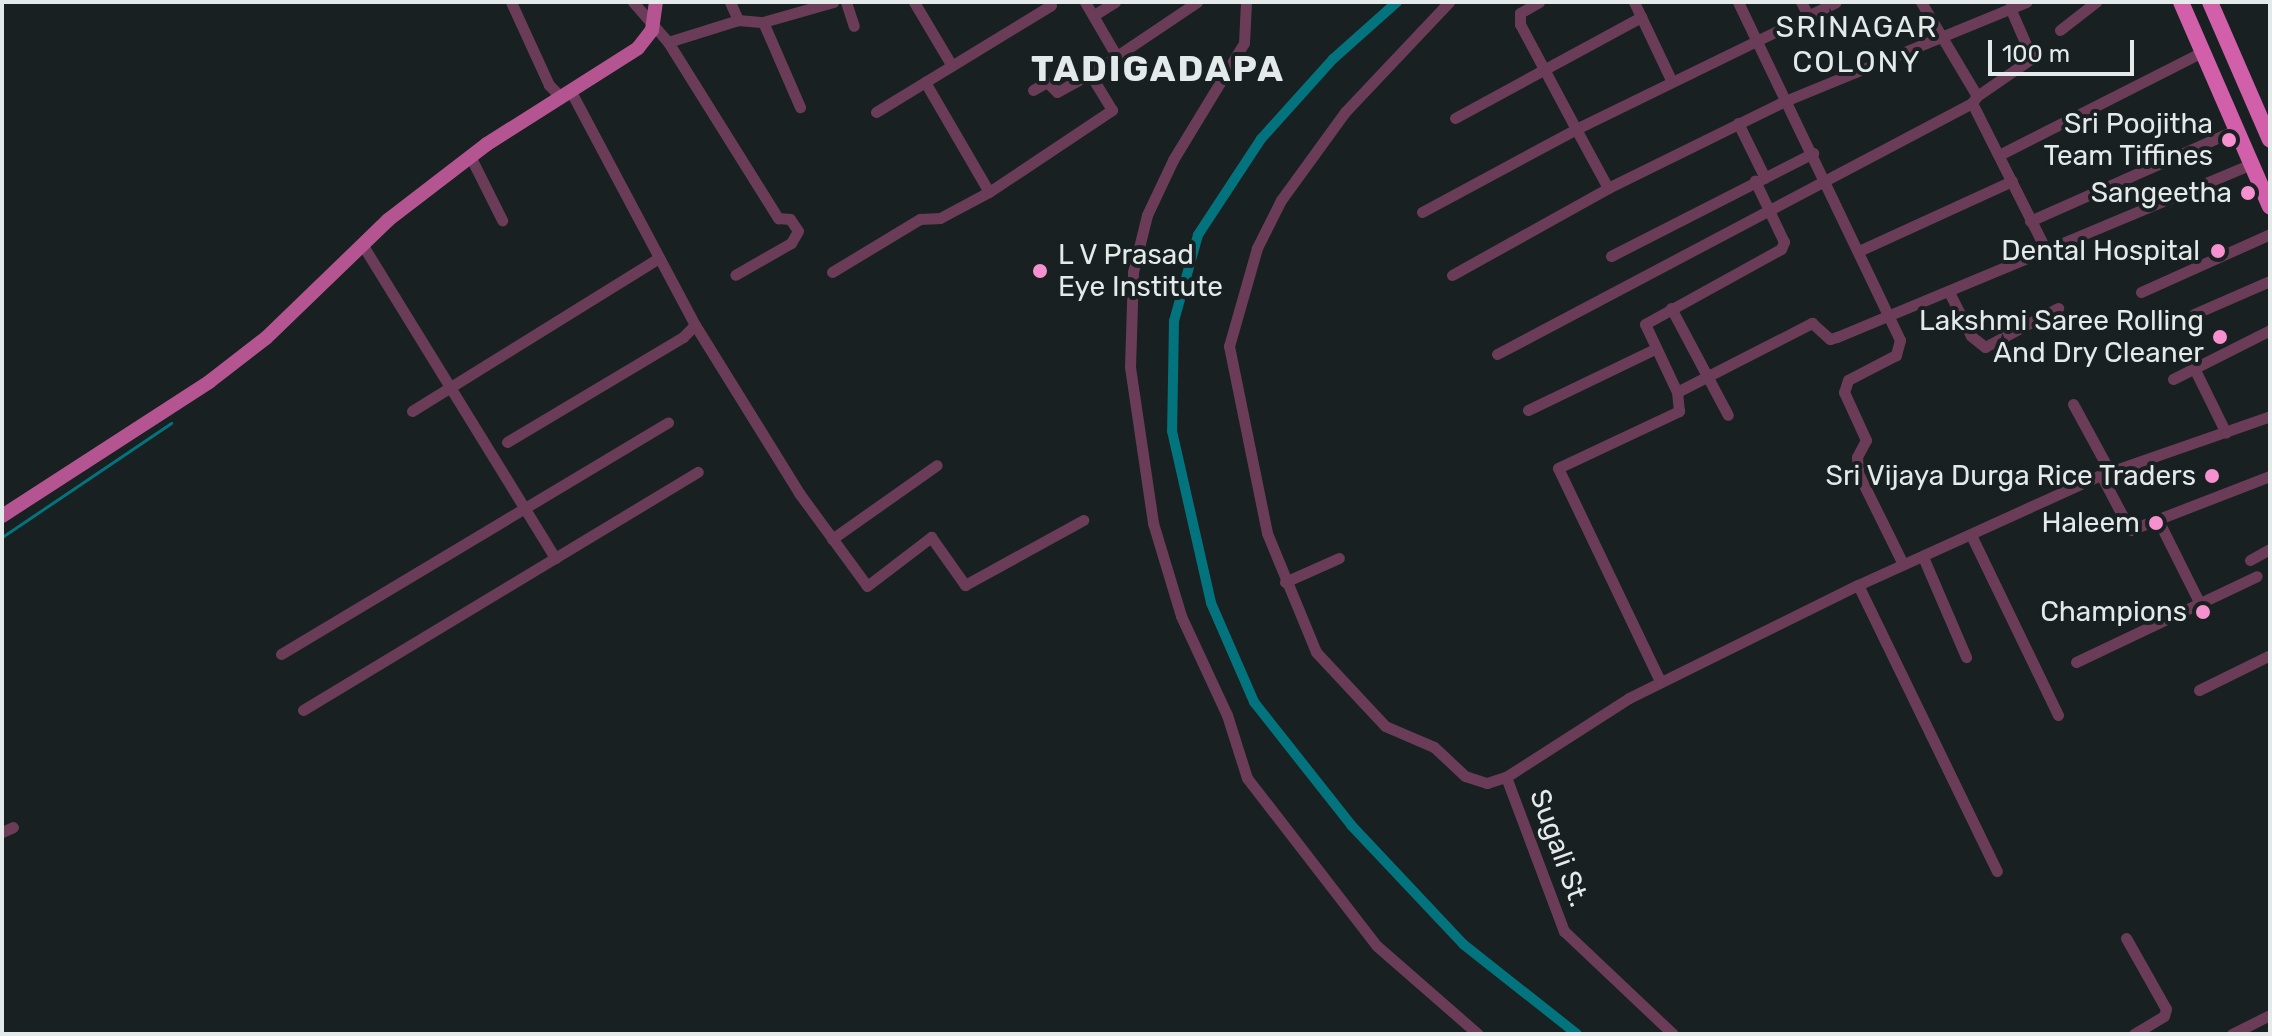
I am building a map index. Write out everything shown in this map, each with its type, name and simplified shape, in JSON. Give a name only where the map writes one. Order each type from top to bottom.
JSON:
[{"type":"highway","points":[[2181,2],[2270,207]]},
{"type":"highway","points":[[2210,2],[2270,140]]},
{"type":"main road","points":[[2,516],[209,382],[266,338],[362,244],[470,156],[638,48],[652,30],[656,2]]},
{"type":"street","points":[[511,2],[549,85],[566,94],[695,325],[832,539],[867,586],[931,537],[965,585],[1083,520]]},
{"type":"street","points":[[633,2],[652,30],[668,42],[778,218],[790,219],[798,231],[791,243],[735,275]]},
{"type":"street","points":[[730,2],[738,20]]},
{"type":"street","points":[[668,42],[738,20],[763,22],[833,2]]},
{"type":"street","points":[[846,2],[854,26]]},
{"type":"street","points":[[914,2],[952,66]]},
{"type":"street","points":[[1085,2],[1117,57]]},
{"type":"street","points":[[1094,15],[1115,2]]},
{"type":"street","points":[[1033,90],[1047,82],[1057,92],[1117,57],[1197,2]]},
{"type":"street","points":[[1246,2],[1244,43],[1173,160],[1147,215],[1133,272],[1131,379],[1153,523],[1181,616],[1227,715],[1247,778],[1369,937],[1478,1034]]},
{"type":"street","points":[[1449,2],[1345,112],[1268,221],[1229,346],[1256,460],[1261,508],[1285,582],[1316,652],[1385,726],[1434,747],[1478,781],[1506,777],[1660,681],[1903,564],[2105,473],[2270,416]]},
{"type":"street","points":[[1539,2],[1518,18],[1608,188]]},
{"type":"street","points":[[1634,2],[1671,80]]},
{"type":"street","points":[[1738,2],[1861,250],[1890,315],[1900,349],[1881,366],[1848,380],[1844,392],[1866,440],[1857,457],[1858,473],[1903,564]]},
{"type":"street","points":[[1801,2],[1809,17]]},
{"type":"street","points":[[1422,212],[1671,80],[1759,42],[1836,2]]},
{"type":"street","points":[[1921,2],[1975,99],[2046,250]]},
{"type":"street","points":[[1452,275],[1608,188],[1738,123],[2026,2]]},
{"type":"street","points":[[2060,30],[2096,2]]},
{"type":"street","points":[[876,112],[1051,5]]},
{"type":"street","points":[[1497,354],[1975,99],[2032,58],[2010,8]]},
{"type":"street","points":[[1455,118],[1641,17]]},
{"type":"street","points":[[763,22],[800,107]]},
{"type":"street","points":[[1999,155],[2202,52]]},
{"type":"street","points":[[832,272],[920,219],[940,218],[989,192],[1112,110],[1090,74]]},
{"type":"street","points":[[925,82],[989,192]]},
{"type":"street","points":[[1660,681],[1558,468],[1675,416],[1680,409],[1677,392],[1645,323],[1781,249],[1784,242],[1738,123]]},
{"type":"street","points":[[2030,221],[2238,129]]},
{"type":"street","points":[[1611,256],[1813,153]]},
{"type":"street","points":[[470,156],[502,220]]},
{"type":"street","points":[[1677,392],[1812,323],[1830,339],[2252,164]]},
{"type":"street","points":[[1861,250],[2012,181]]},
{"type":"street","points":[[2141,292],[2270,234]]},
{"type":"street","points":[[362,244],[555,558]]},
{"type":"street","points":[[412,411],[657,259]]},
{"type":"street","points":[[2194,314],[2270,281]]},
{"type":"street","points":[[1949,292],[1971,336],[1985,347],[2058,308]]},
{"type":"street","points":[[1671,308],[1728,415]]},
{"type":"street","points":[[507,442],[683,337],[695,325]]},
{"type":"street","points":[[2173,379],[2270,330]]},
{"type":"street","points":[[1528,410],[1655,349]]},
{"type":"street","points":[[2194,368],[2226,433]]},
{"type":"street","points":[[2073,404],[2125,526],[2130,530],[2270,476]]},
{"type":"street","points":[[281,654],[668,422]]},
{"type":"street","points":[[832,539],[937,465]]},
{"type":"street","points":[[303,710],[698,472]]},
{"type":"street","points":[[2157,518],[2200,604]]},
{"type":"street","points":[[1971,535],[2058,715]]},
{"type":"street","points":[[2250,560],[2270,549]]},
{"type":"street","points":[[1923,557],[1966,657]]},
{"type":"street","points":[[1285,582],[1339,558]]},
{"type":"street","points":[[2076,662],[2257,576]]},
{"type":"street","points":[[1858,585],[1997,871]]},
{"type":"street","points":[[2199,690],[2270,655]]},
{"type":"street","name":"Sugali St.","points":[[1506,777],[1564,931],[1673,1034]]},
{"type":"street","points":[[2126,938],[2166,1009],[2164,1016],[2134,1034]]},
{"type":"street","points":[[2232,1034],[2270,1015]]},
{"type":"waterway","points":[[1397,2],[1333,59],[1261,139],[1198,235],[1174,321],[1172,431],[1211,603],[1254,702],[1351,825],[1463,944],[1577,1034]]},
{"type":"waterway","points":[[2,537],[171,423]]},
{"type":"place","name":"Sri Poojitha Team Tiffines","points":[[2229,140]]},
{"type":"place","name":"Sangeetha","points":[[2248,193]]},
{"type":"place","name":"Dental Hospital","points":[[2218,251]]},
{"type":"place","name":"L V Prasad Eye Institute","points":[[1040,271]]},
{"type":"place","name":"Lakshmi Saree Rolling And Dry Cleaner","points":[[2220,337]]},
{"type":"place","name":"Sri Vijaya Durga Rice Traders","points":[[2212,476]]},
{"type":"place","name":"Haleem","points":[[2156,523]]},
{"type":"place","name":"Champions","points":[[2203,612]]},
{"type":"district","name":"SRINAGAR COLONY","points":[[1857,44]]},
{"type":"district","name":"TADIGADAPA","points":[[1158,69]]}]
